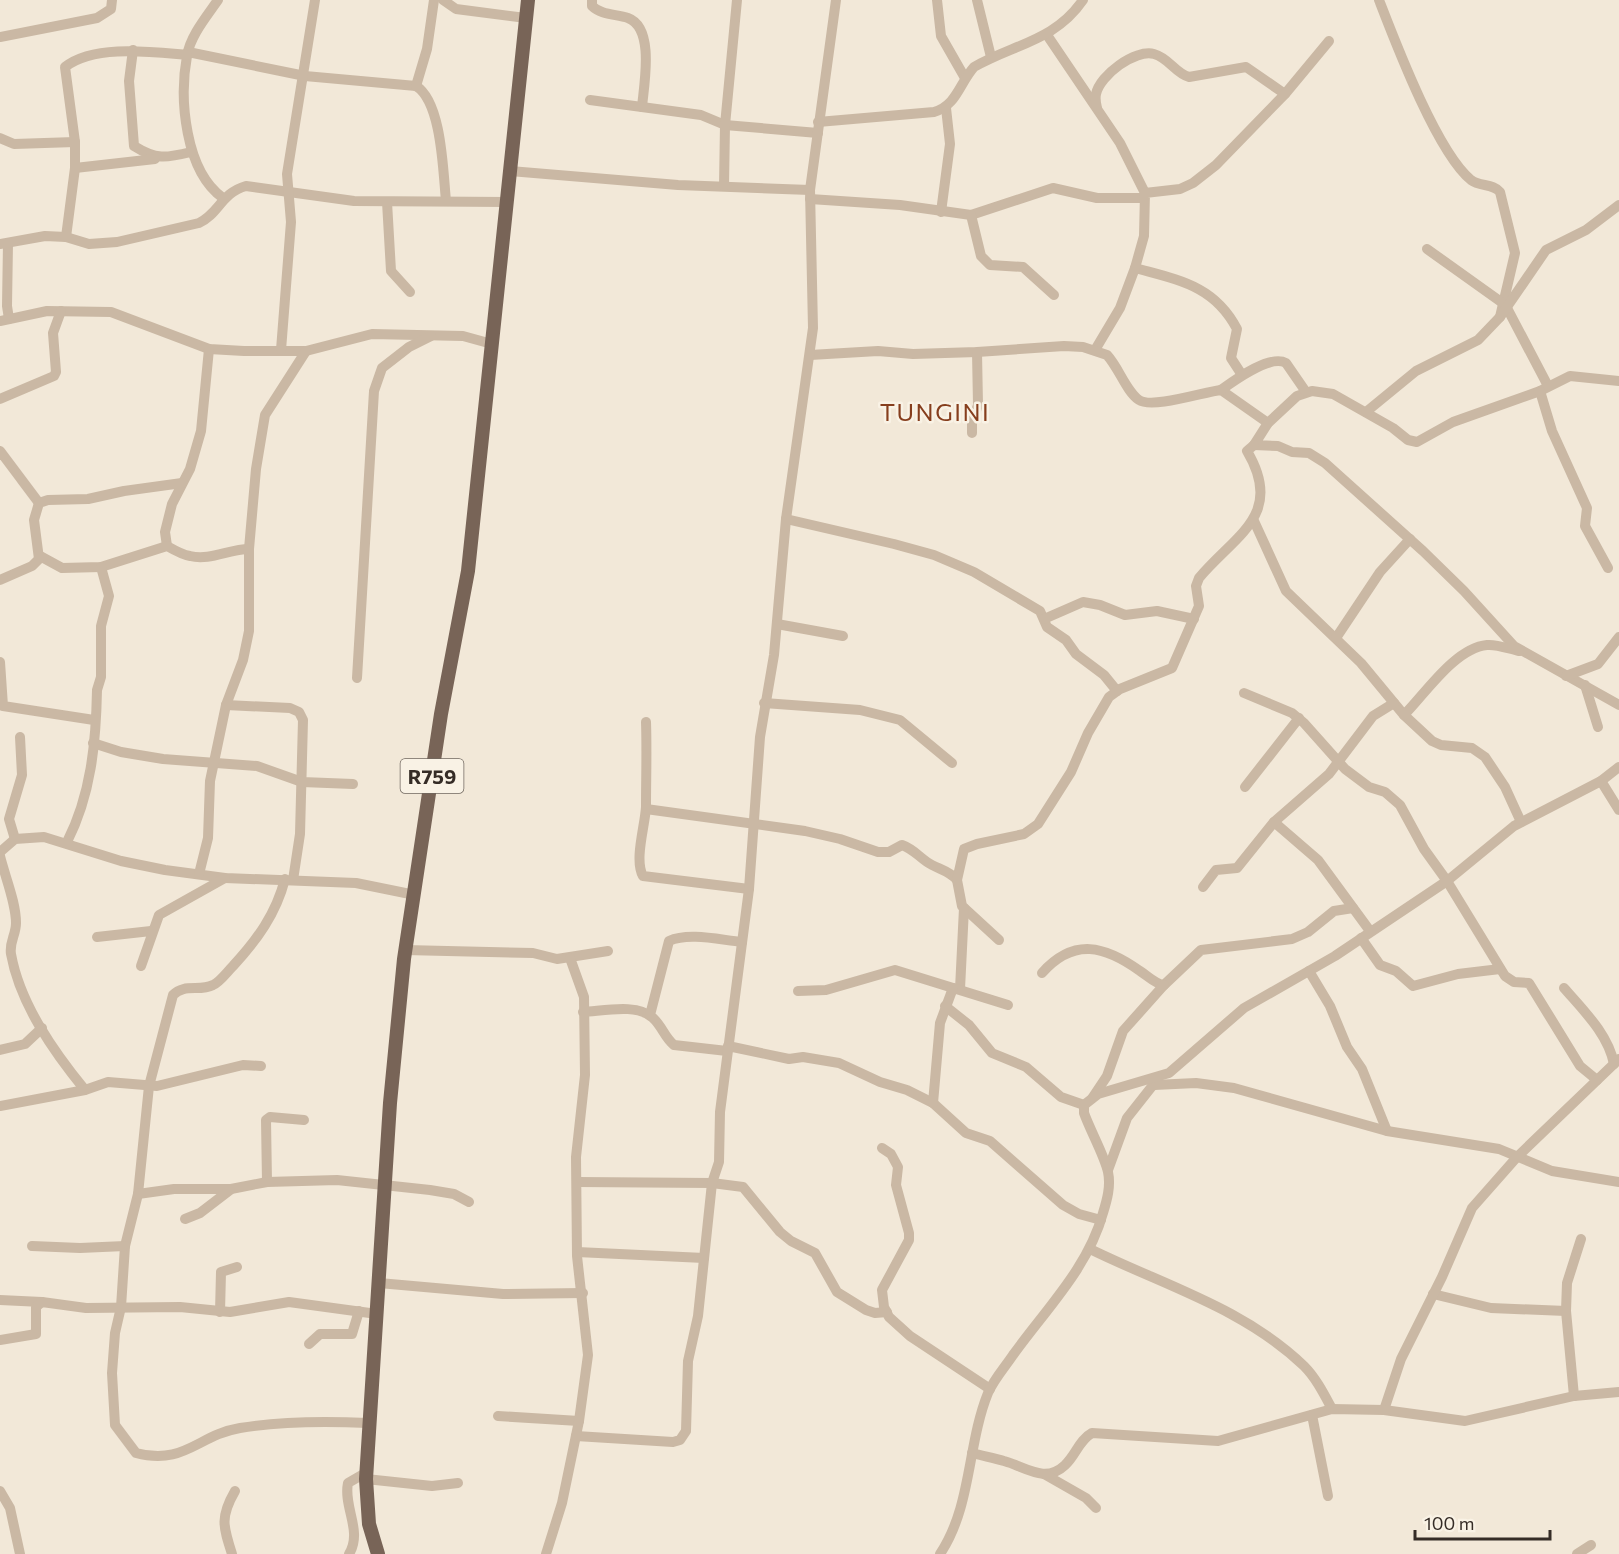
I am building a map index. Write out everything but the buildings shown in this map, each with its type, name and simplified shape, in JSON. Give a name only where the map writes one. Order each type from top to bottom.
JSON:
[{"type":"main road","name":"R759","points":[[378,1554],[369,1524],[366,1475],[390,1103],[405,950],[441,714],[468,571],[528,0]]},
{"type":"street","points":[[0,37],[97,18],[107,14],[112,0]]},
{"type":"street","points":[[218,0],[199,28],[187,54],[185,113],[191,152],[211,189],[223,198]]},
{"type":"street","points":[[281,350],[291,222],[287,174],[305,76],[315,0]]},
{"type":"street","points":[[416,86],[427,49],[434,0]]},
{"type":"street","points":[[443,0],[456,9],[526,18]]},
{"type":"street","points":[[592,0],[592,6],[597,11],[633,20],[639,28],[647,49],[642,107]]},
{"type":"street","points":[[724,186],[725,124],[737,0]]},
{"type":"street","points":[[576,1436],[674,1442],[683,1437],[688,1416],[688,1361],[698,1316],[712,1183],[720,1162],[720,1112],[749,889],[764,703],[774,655],[786,519],[813,328],[810,195],[836,0]]},
{"type":"street","points":[[937,0],[941,36],[965,78]]},
{"type":"street","points":[[977,0],[991,57]]},
{"type":"street","points":[[590,100],[701,115],[725,124],[818,127],[934,112],[946,108],[953,102],[965,78],[974,67],[991,57],[1047,35],[1072,15],[1083,0]]},
{"type":"street","points":[[1379,0],[1398,51],[1444,145],[1472,182],[1496,188],[1500,192],[1515,254],[1504,310]]},
{"type":"street","points":[[1047,35],[1120,143],[1144,196],[1144,236],[1135,268],[1120,308],[1095,350]]},
{"type":"street","points":[[510,171],[678,185],[724,186],[972,215],[1053,188],[1097,198],[1144,196],[1180,189],[1193,183],[1216,165],[1285,94],[1329,41]]},
{"type":"street","points":[[133,50],[129,81],[134,146],[151,157],[171,157]]},
{"type":"street","points":[[66,237],[75,168],[75,142],[65,67],[70,63],[107,52],[133,50],[187,54],[305,76],[416,86],[424,91],[433,108],[446,201]]},
{"type":"street","points":[[1097,108],[1098,88],[1121,62],[1144,53],[1165,58],[1183,76],[1189,77],[1246,67],[1285,94]]},
{"type":"street","points":[[941,212],[950,144],[946,108]]},
{"type":"street","points":[[0,138],[14,144],[75,142]]},
{"type":"street","points":[[75,168],[171,157],[191,152]]},
{"type":"street","points":[[492,345],[463,336],[372,333],[306,351],[209,350],[111,312],[61,311],[5,320],[7,306],[4,243],[45,236],[66,237],[89,244],[117,242],[199,223],[207,219],[223,198],[236,189],[246,186],[354,201],[507,202]]},
{"type":"street","points":[[387,202],[391,271],[410,292]]},
{"type":"street","points":[[1366,412],[1416,371],[1478,340],[1504,310],[1546,250],[1586,230],[1619,206]]},
{"type":"street","points":[[972,215],[981,256],[990,265],[1023,267],[1054,294]]},
{"type":"street","points":[[1427,249],[1504,310],[1544,388],[1552,431],[1587,508],[1585,526],[1608,568]]},
{"type":"street","points":[[1135,268],[1185,282],[1211,296],[1237,329],[1231,358],[1242,375]]},
{"type":"street","points":[[1,398],[54,376],[56,372],[53,333],[61,311]]},
{"type":"street","points":[[357,678],[374,391],[382,368],[409,347],[434,335]]},
{"type":"street","points":[[810,355],[878,351],[913,354],[977,352],[1064,346],[1095,350],[1110,357],[1135,396],[1143,402],[1158,403],[1221,390],[1242,375],[1268,363],[1283,361],[1306,392]]},
{"type":"street","points":[[167,546],[165,532],[172,504],[190,469],[201,431],[209,350]]},
{"type":"street","points":[[199,874],[208,837],[210,781],[226,705],[243,660],[249,631],[249,549],[256,469],[265,415],[306,351]]},
{"type":"street","points":[[972,433],[972,423],[978,405],[977,352]]},
{"type":"street","points":[[933,1103],[940,1023],[945,1006],[957,988],[964,908],[957,880],[966,847],[1024,834],[1038,824],[1071,772],[1100,710],[1117,691],[1170,670],[1199,606],[1196,586],[1199,579],[1234,545],[1254,521],[1260,507],[1259,445],[1268,423],[1297,396],[1306,392],[1333,394],[1366,412],[1408,440],[1417,442],[1453,422],[1577,376],[1619,381]]},
{"type":"street","points":[[1221,390],[1268,423]]},
{"type":"street","points":[[1258,471],[1247,451],[1259,445],[1278,446],[1294,453],[1309,453],[1318,459],[1410,539],[1522,652]]},
{"type":"street","points":[[0,451],[39,503]]},
{"type":"street","points":[[39,503],[54,499],[88,499],[133,489],[182,483]]},
{"type":"street","points":[[0,580],[32,566],[40,556],[34,520],[39,503]]},
{"type":"street","points":[[786,519],[857,534],[952,562],[1007,590],[1038,610],[1047,627],[1066,640],[1076,654],[1104,675],[1117,691]]},
{"type":"street","points":[[1254,521],[1284,588],[1361,663],[1404,715],[1437,744],[1472,748],[1485,757],[1505,788],[1521,822]]},
{"type":"street","points":[[1336,638],[1380,572],[1410,539]]},
{"type":"street","points":[[40,556],[62,568],[101,567],[167,546],[190,556],[215,556],[232,549],[249,549]]},
{"type":"street","points":[[67,842],[82,810],[91,775],[97,688],[101,677],[101,626],[109,596],[101,567]]},
{"type":"street","points":[[1044,619],[1083,602],[1100,605],[1125,615],[1157,611],[1194,619]]},
{"type":"street","points":[[777,624],[843,636]]},
{"type":"street","points":[[1566,676],[1598,664],[1619,637]]},
{"type":"street","points":[[1404,715],[1449,666],[1476,648],[1491,645],[1522,652],[1619,705]]},
{"type":"street","points":[[0,662],[3,706],[94,720]]},
{"type":"street","points":[[1585,685],[1598,727]]},
{"type":"street","points":[[1244,693],[1278,705],[1299,718],[1337,762],[1360,781],[1385,792],[1400,805],[1424,849],[1447,881],[1500,969],[1510,981],[1529,983],[1575,1059],[1597,1080]]},
{"type":"street","points":[[764,703],[860,711],[900,720],[952,763]]},
{"type":"street","points":[[1203,887],[1216,870],[1237,868],[1274,822],[1329,774],[1373,716],[1394,704]]},
{"type":"street","points":[[226,705],[290,708],[299,712],[305,730],[300,834],[289,880],[268,923],[248,949],[212,986],[184,988],[173,995],[149,1086],[138,1194],[125,1246],[121,1307],[115,1333],[112,1373],[115,1425],[136,1453],[172,1456],[230,1431],[271,1423],[368,1423]]},
{"type":"street","points":[[1245,787],[1299,718]]},
{"type":"street","points":[[646,722],[646,809],[640,847],[643,876],[749,889]]},
{"type":"street","points":[[15,838],[9,819],[22,775],[20,737]]},
{"type":"street","points":[[93,743],[121,752],[256,766],[302,782],[353,784]]},
{"type":"street","points":[[940,1554],[961,1512],[979,1418],[990,1389],[1041,1316],[1075,1275],[1090,1249],[1108,1196],[1108,1170],[1126,1118],[1157,1081],[1182,1063],[1236,1013],[1309,971],[1447,881],[1521,822],[1601,781],[1619,767]]},
{"type":"street","points":[[1601,781],[1619,810]]},
{"type":"street","points":[[646,809],[824,835],[884,853],[895,846],[904,846],[913,849],[925,860],[957,880]]},
{"type":"street","points":[[1274,822],[1318,860],[1370,931]]},
{"type":"street","points":[[85,1090],[53,1048],[25,995],[5,949],[16,921],[0,854],[15,838],[44,837],[67,842],[122,861],[225,878],[356,883],[414,895]]},
{"type":"street","points":[[141,966],[151,931],[159,915],[225,878]]},
{"type":"street","points":[[964,908],[999,940]]},
{"type":"street","points":[[1108,1170],[1084,1113],[1084,1105],[1093,1097],[1107,1076],[1123,1031],[1164,985],[1200,950],[1292,939],[1308,932],[1334,911],[1353,908]]},
{"type":"street","points":[[97,937],[151,931]]},
{"type":"street","points":[[650,1015],[669,940],[699,938],[742,942]]},
{"type":"street","points":[[1360,938],[1380,965],[1396,971],[1413,986],[1458,974],[1500,969]]},
{"type":"street","points":[[1042,973],[1068,953],[1087,948],[1115,956],[1164,985]]},
{"type":"street","points":[[405,950],[516,952],[570,958],[608,951]]},
{"type":"street","points":[[546,1554],[562,1503],[579,1421],[588,1355],[577,1252],[576,1157],[585,1075],[582,987],[570,958]]},
{"type":"street","points":[[798,991],[826,990],[892,970],[1008,1005]]},
{"type":"street","points":[[1309,971],[1330,1006],[1347,1047],[1362,1070],[1387,1131]]},
{"type":"street","points":[[1384,1410],[1401,1359],[1472,1208],[1517,1157],[1616,1062],[1615,1051],[1564,988]]},
{"type":"street","points":[[945,1006],[969,1025],[992,1053],[1026,1066],[1062,1097],[1084,1105]]},
{"type":"street","points":[[583,1012],[637,1011],[650,1015],[674,1045],[727,1048],[789,1059],[803,1058],[839,1062],[933,1103],[966,1133],[990,1141],[1063,1204],[1079,1214],[1101,1220]]},
{"type":"street","points":[[0,1050],[25,1044],[42,1028]]},
{"type":"street","points":[[0,1106],[85,1090],[113,1082],[149,1086],[243,1065],[261,1066]]},
{"type":"street","points":[[1093,1097],[1157,1081],[1234,1088],[1387,1131],[1499,1149],[1552,1171],[1578,1178],[1619,1182]]},
{"type":"street","points":[[267,1182],[264,1125],[266,1120],[270,1117],[304,1120]]},
{"type":"street","points":[[882,1148],[891,1154],[898,1167],[897,1194],[909,1233],[909,1240],[882,1290],[887,1312],[909,1336],[990,1389]]},
{"type":"street","points":[[138,1194],[184,1188],[231,1190],[267,1182],[337,1180],[454,1194],[469,1202]]},
{"type":"street","points":[[578,1182],[712,1183],[745,1189],[780,1232],[815,1252],[837,1292],[866,1310],[875,1313],[887,1312]]},
{"type":"street","points":[[185,1219],[200,1213],[231,1190]]},
{"type":"street","points":[[1574,1396],[1566,1311],[1567,1283],[1581,1239]]},
{"type":"street","points":[[32,1246],[80,1248],[125,1246]]},
{"type":"street","points":[[1090,1249],[1204,1298],[1278,1345],[1305,1367],[1332,1409]]},
{"type":"street","points":[[577,1252],[704,1258]]},
{"type":"street","points":[[220,1312],[220,1272],[237,1267]]},
{"type":"street","points":[[379,1283],[503,1294],[583,1293]]},
{"type":"street","points":[[1433,1294],[1491,1308],[1566,1311]]},
{"type":"street","points":[[0,1300],[42,1302],[86,1308],[180,1307],[220,1312],[289,1302],[377,1314]]},
{"type":"street","points":[[0,1340],[36,1334],[36,1307],[42,1302]]},
{"type":"street","points":[[309,1344],[314,1337],[320,1334],[354,1332],[358,1311]]},
{"type":"street","points":[[1044,1474],[1066,1464],[1080,1444],[1092,1433],[1218,1442],[1332,1409],[1384,1410],[1465,1421],[1574,1396],[1619,1392]]},
{"type":"street","points":[[1312,1415],[1328,1496]]},
{"type":"street","points":[[498,1416],[579,1421]]},
{"type":"street","points":[[972,1453],[1044,1474],[1086,1498],[1096,1508]]},
{"type":"street","points":[[349,1554],[355,1544],[355,1533],[347,1491],[348,1483],[366,1475],[432,1486],[458,1483]]},
{"type":"street","points":[[0,1491],[10,1508],[20,1554]]},
{"type":"street","points":[[232,1554],[224,1522],[225,1510],[235,1491]]},
{"type":"street","points":[[1577,1554],[1591,1545]]},
{"type":"district","name":"TUNGINI","points":[[935,411]]}]
